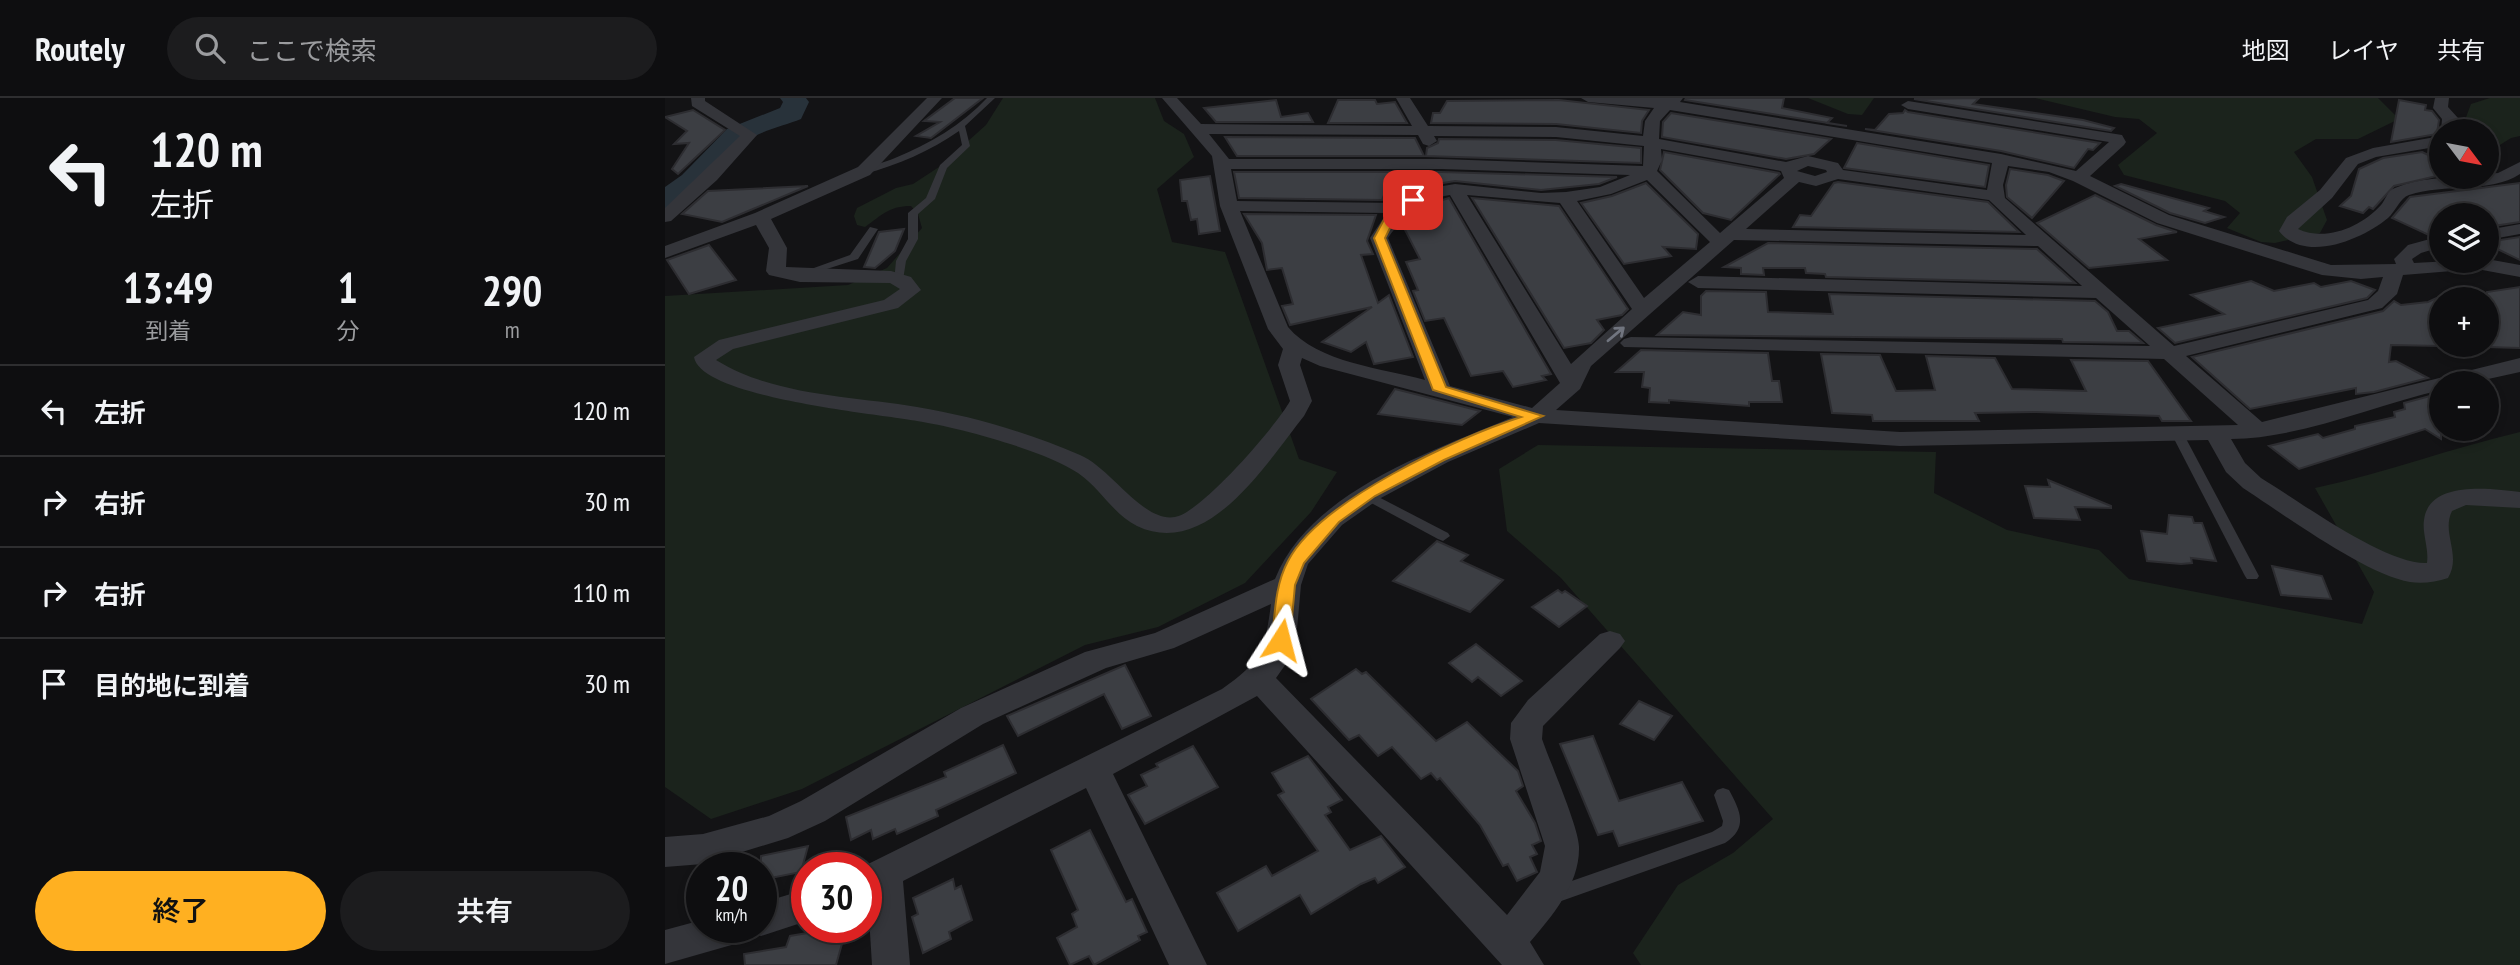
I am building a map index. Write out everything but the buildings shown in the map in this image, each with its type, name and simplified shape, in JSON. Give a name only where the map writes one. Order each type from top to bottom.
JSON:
[{"type":"street","points":[[665,217],[711,176],[746,132],[697,103],[698,98]]},
{"type":"street","points":[[665,252],[761,217],[864,171],[935,98]]},
{"type":"street","points":[[1168,98],[1220,155],[1229,206],[1277,329],[1294,347],[1328,361],[1536,416],[1900,439],[2258,431],[2488,370],[2520,365]]},
{"type":"street","points":[[1403,98],[1441,164]]},
{"type":"street","points":[[1588,98],[1672,101],[2052,168],[2079,177],[2163,219],[2299,263],[2342,273],[2477,263],[2520,271]]},
{"type":"street","points":[[2442,98],[2441,108],[2450,119]]},
{"type":"street","points":[[1440,390],[1379,238],[1400,208],[1425,194],[1455,189],[1520,197],[1565,197],[1619,186],[1648,171],[1654,162],[1651,142],[1653,118],[1672,101]]},
{"type":"street","points":[[1909,105],[2116,138],[2118,142],[2079,177]]},
{"type":"street","points":[[1195,129],[1556,132],[1651,142],[1825,180],[1837,174],[1995,196],[2258,431]]},
{"type":"street","points":[[2429,143],[2371,154],[2353,161],[2341,171],[2325,196],[2290,223],[2288,231],[2312,240],[2330,239],[2363,226],[2388,212],[2394,205],[2396,195],[2401,192],[2429,185]]},
{"type":"street","points":[[1995,196],[2001,159]]},
{"type":"street","points":[[882,875],[1233,697],[1259,679],[1273,661],[1281,640],[1287,585],[1296,561],[1333,519],[1367,495],[1439,457],[1506,426],[1536,416],[1572,384],[1582,363],[1734,237],[1797,175],[1801,161],[1817,161],[1832,166],[1837,174]]},
{"type":"street","points":[[1223,164],[1441,164],[1648,171],[1708,233],[1734,237],[2044,242]]},
{"type":"street","points":[[2499,178],[2520,167]]},
{"type":"street","points":[[1455,189],[1572,384]]},
{"type":"street","points":[[1565,197],[1643,311]]},
{"type":"street","points":[[1229,206],[1400,208]]},
{"type":"street","points":[[761,217],[778,248],[776,271],[795,276],[898,279],[911,290],[891,304],[742,338],[705,357],[706,363],[712,369],[761,388],[937,417],[1037,447],[1083,464],[1096,472],[1132,511],[1151,523],[1179,526],[1217,502],[1296,411],[1301,401],[1289,365],[1294,347]]},
{"type":"street","points":[[2499,233],[2520,229]]},
{"type":"street","points":[[1572,384],[1594,377],[1698,282],[1734,237]]},
{"type":"street","points":[[1631,343],[2170,353],[2375,304],[2388,294],[2402,270],[2405,254],[2429,244]]},
{"type":"street","points":[[1698,282],[2100,292]]},
{"type":"street","points":[[2215,432],[2235,467],[2252,483],[2372,557],[2411,573],[2438,572],[2442,563],[2435,526],[2438,510],[2442,505],[2453,499],[2520,500]]},
{"type":"street","points":[[665,852],[703,849],[776,828],[813,811],[948,728],[983,711],[1096,660],[1164,641],[1287,585]]},
{"type":"street","points":[[1259,679],[1516,954],[1557,875],[1562,846],[1526,739],[1527,723],[1539,708],[1610,641]]},
{"type":"street","points":[[1094,769],[1188,965]]},
{"type":"street","points":[[882,913],[891,965]]},
{"type":"street","points":[[665,947],[686,941]]},
{"type":"lane","points":[[864,171],[886,164],[963,127],[991,98]]},
{"type":"lane","points":[[898,279],[901,261],[913,239],[913,213],[930,198],[943,167],[963,152],[966,146],[963,127]]},
{"type":"lane","points":[[795,276],[854,257],[873,229]]},
{"type":"lane","points":[[2177,433],[2252,576]]},
{"type":"lane","points":[[1367,495],[1443,536]]},
{"type":"lane","points":[[1545,897],[1558,897],[1718,838],[1730,830],[1732,821],[1723,795]]},
{"type":"shaded area","points":[[1003,98],[1155,98],[1164,121],[1184,134],[1194,157],[1157,189],[1172,242],[1225,252],[1299,459],[1337,472],[1311,512],[1245,583],[1158,627],[1085,645],[802,789],[711,819],[665,787],[665,296],[848,285],[887,268],[922,228],[918,214],[911,206],[897,208],[886,212],[865,227],[857,225],[854,216],[857,208],[896,188],[913,184],[939,167],[986,125]]},
{"type":"shaded area","points":[[1808,98],[1874,98],[1862,115],[1848,114]]},
{"type":"shaded area","points":[[2035,98],[2378,98],[2399,119],[2358,139],[2316,139],[2294,152],[2312,177],[2327,220],[2320,233],[2275,243],[2261,242],[2227,228],[2240,213],[2225,201],[2124,175],[2118,165],[2157,133],[2139,119],[2115,117]]},
{"type":"shaded area","points":[[2490,98],[2520,98],[2520,136],[2499,146],[2499,119],[2465,119],[2471,104]]},
{"type":"shaded area","points":[[2520,432],[2520,965],[1641,965],[1633,953],[1678,885],[1733,853],[1773,819],[1561,578],[1507,531],[1499,469],[1538,445],[1936,452],[1934,493],[2007,530],[2099,550],[2129,579],[2362,624],[2374,592],[2315,488],[2469,445],[2499,441],[2499,437]]},
{"type":"waterway","points":[[665,201],[693,181],[737,135],[791,113],[796,102],[793,98]]},
{"type":"route","points":[[1281,640],[1287,585],[1296,561],[1333,519],[1370,493],[1439,457],[1506,426],[1536,416],[1440,390],[1379,238],[1390,219],[1400,208],[1413,200]]}]
